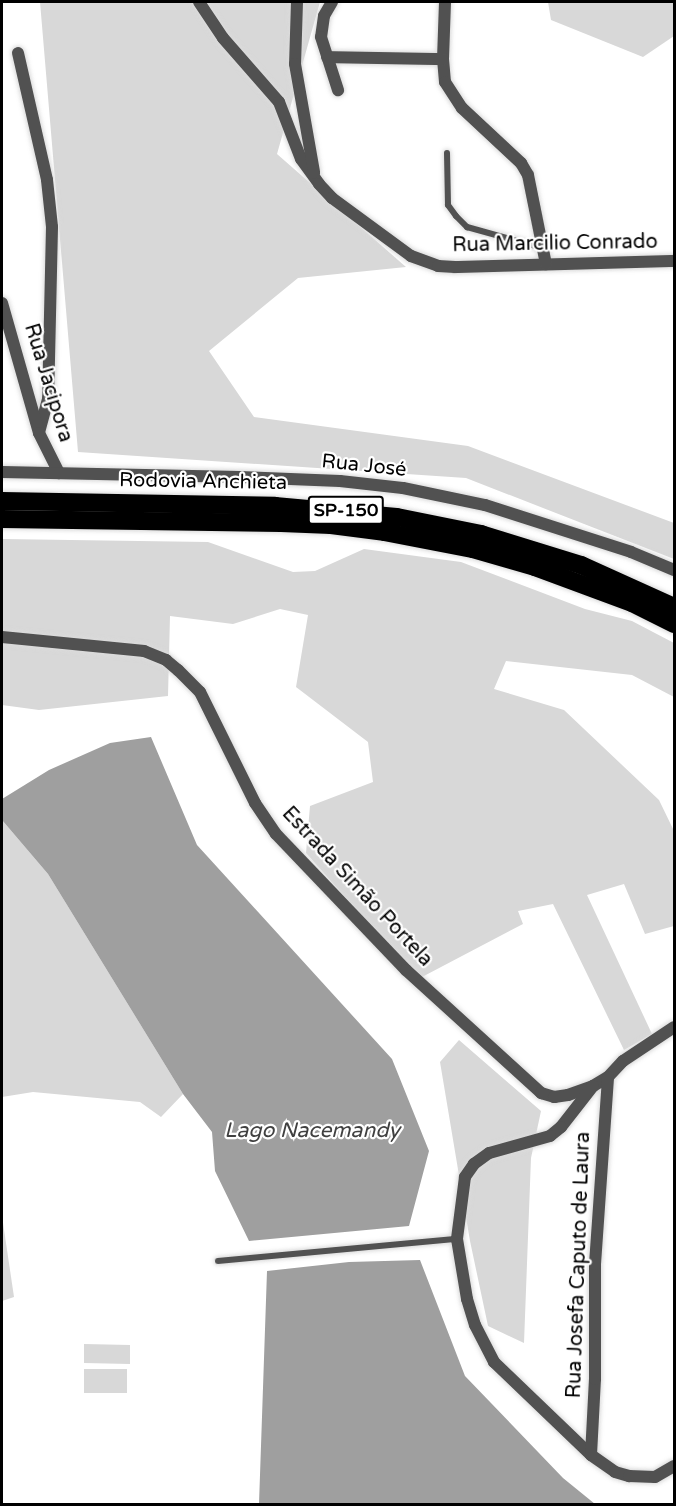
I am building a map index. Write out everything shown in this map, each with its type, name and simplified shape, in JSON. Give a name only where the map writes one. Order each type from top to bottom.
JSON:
[{"type":"highway","name":"Rodovia Anchieta","points":[[2,501],[275,506],[345,510],[425,522],[481,534],[581,564],[675,607]]},
{"type":"highway","name":"Rodovia Anchieta","points":[[2,519],[281,523],[331,525],[384,532],[473,549],[535,567],[632,603],[675,624]]},
{"type":"street","name":"Rua Marcilio Conrado","points":[[199,2],[223,38],[279,102],[301,159],[319,184],[332,198],[423,262],[455,267],[675,261]]},
{"type":"street","points":[[297,2],[295,64],[310,158],[319,184]]},
{"type":"street","points":[[332,2],[321,26],[321,37],[338,90]]},
{"type":"street","points":[[445,2],[443,59],[445,82],[451,95],[521,163],[528,175],[546,264]]},
{"type":"street","points":[[18,53],[47,180],[52,227],[48,399],[39,433]]},
{"type":"street","points":[[327,57],[443,59]]},
{"type":"street","name":"Rua Jacipora","points":[[2,303],[39,433],[59,473]]},
{"type":"street","name":"Rua José","points":[[2,472],[251,477],[340,481],[403,488],[496,508],[631,552],[675,570]]},
{"type":"street","name":"Estrada Simão Portela","points":[[2,637],[144,651],[166,660],[200,692],[255,803],[276,834],[385,948],[528,1084],[541,1093],[554,1096],[568,1095],[593,1086],[608,1077],[623,1061],[675,1027]]},
{"type":"street","name":"Rua Josefa Caputo de Laura","points":[[591,1455],[596,1379],[595,1264],[608,1077]]},
{"type":"street","points":[[593,1086],[561,1127],[550,1136],[489,1153],[474,1164],[465,1177],[461,1191],[457,1239],[467,1299],[485,1349],[502,1373],[591,1455],[615,1472],[636,1477],[655,1477],[675,1466]]},
{"type":"lane","points":[[447,153],[448,205],[467,227],[542,248]]},
{"type":"lane","points":[[218,1262],[457,1239]]},
{"type":"shaded area","points":[[40,2],[320,2],[277,154],[406,267],[298,278],[209,351],[254,417],[468,446],[674,523],[674,559],[466,478],[78,452]]},
{"type":"shaded area","points":[[548,2],[674,2],[674,36],[643,57],[551,20]]},
{"type":"shaded area","points":[[2,539],[208,542],[293,572],[315,571],[364,549],[461,562],[585,609],[632,621],[674,643],[674,697],[632,675],[506,661],[494,689],[564,710],[659,800],[674,831],[674,926],[645,934],[624,884],[587,895],[652,1034],[624,1050],[553,904],[518,911],[523,924],[422,977],[403,962],[306,853],[310,806],[373,782],[368,742],[296,687],[308,615],[280,609],[233,624],[170,616],[168,696],[39,710],[2,705]]},
{"type":"shaded area","points":[[2,820],[48,874],[183,1094],[161,1117],[140,1102],[33,1092],[2,1097]]},
{"type":"shaded area","points":[[459,1040],[541,1111],[531,1158],[524,1343],[488,1326],[470,1241],[440,1062]]},
{"type":"shaded area","points":[[2,1216],[14,1297],[2,1301]]},
{"type":"shaded area","points":[[84,1344],[130,1345],[130,1364],[84,1363]]},
{"type":"shaded area","points":[[84,1369],[127,1369],[127,1393],[84,1393]]},
{"type":"water","name":"Lago Nacemandy","points":[[151,737],[197,845],[392,1059],[429,1151],[409,1226],[249,1241],[215,1171],[212,1132],[183,1094],[48,874],[2,820],[2,799],[49,770],[110,743]]},
{"type":"water","points":[[420,1260],[465,1376],[563,1478],[595,1504],[259,1504],[267,1271],[349,1262]]}]
